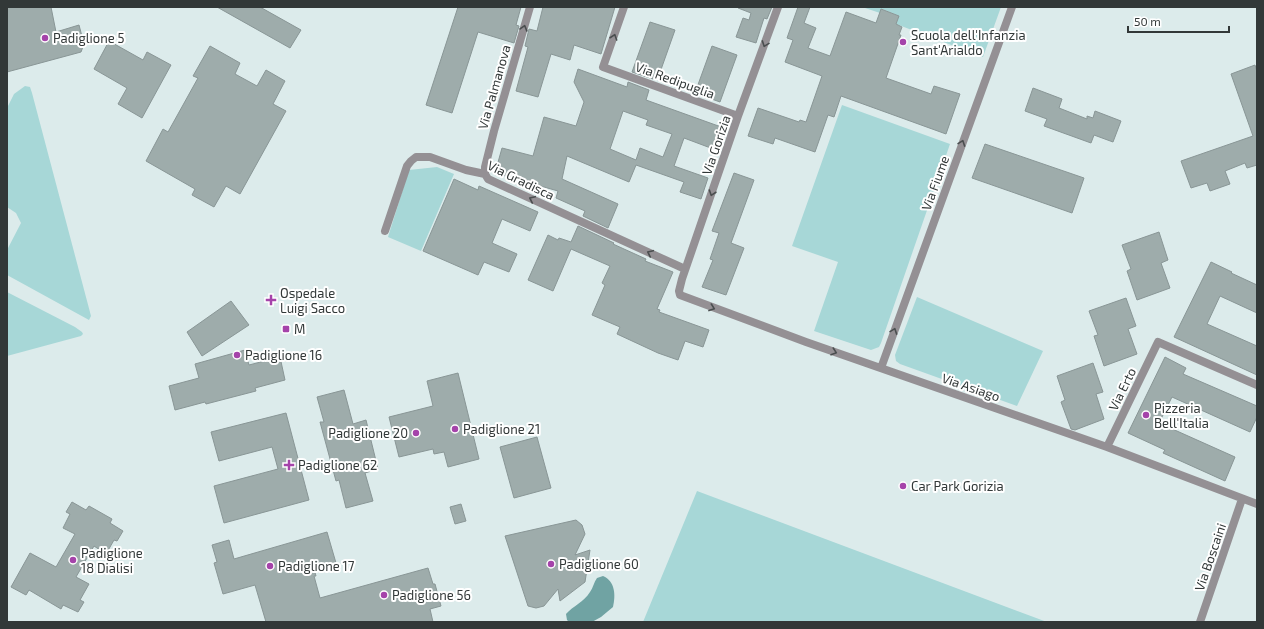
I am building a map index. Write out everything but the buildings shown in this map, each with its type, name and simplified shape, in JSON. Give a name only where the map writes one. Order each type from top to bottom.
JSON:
[{"type":"street","name":"Via Palmanova","points":[[485,174],[485,166],[494,131],[530,7]]},
{"type":"street","name":"Via Redipuglia","points":[[624,7],[603,67],[738,116]]},
{"type":"street","name":"Via Gorizia","points":[[679,291],[738,116],[778,7]]},
{"type":"street","name":"Via Fiume","points":[[881,368],[1012,7]]},
{"type":"street","name":"Via Gradisca","points":[[385,231],[407,166],[411,160],[416,157],[430,157],[466,170],[485,174],[488,179],[686,269]]},
{"type":"street","name":"Via Asiago","points":[[679,291],[680,295],[684,298],[1107,447],[1257,504]]},
{"type":"street","name":"Via Erto","points":[[1107,447],[1158,342],[1257,385]]},
{"type":"street","name":"Via Boscaini","points":[[1200,622],[1242,499]]},
{"type":"shaded area","points":[[862,7],[1001,7],[983,57],[896,24],[899,16],[882,9],[880,13]]},
{"type":"shaded area","points":[[25,86],[30,87],[32,93],[91,316],[89,320],[7,275],[7,250],[21,223],[16,213],[7,207],[7,108],[14,94]]},
{"type":"shaded area","points":[[842,105],[950,144],[881,343],[879,347],[871,350],[814,331],[838,262],[792,246]]},
{"type":"shaded area","points":[[437,167],[454,174],[421,251],[388,237],[409,170]]},
{"type":"shaded area","points":[[7,292],[75,327],[83,334],[81,336],[7,356]]},
{"type":"shaded area","points":[[917,297],[1043,351],[1017,406],[900,364],[896,361],[895,355]]},
{"type":"shaded area","points":[[697,491],[1047,622],[643,622]]},
{"type":"shaded area","points":[[603,576],[610,581],[614,589],[613,607],[592,622],[569,622],[566,614],[588,595],[597,578]]},
{"type":"place","name":"Padiglione 5","points":[[45,38]]},
{"type":"place","name":"Scuola dell'Infanzia Sant'Arialdo","points":[[903,42]]},
{"type":"place","name":"Ospedale Luigi Sacco","points":[[271,300]]},
{"type":"place","name":"M","points":[[286,329]]},
{"type":"place","name":"Padiglione 16","points":[[237,355]]},
{"type":"place","name":"Pizzeria Bell'Italia","points":[[1146,415]]},
{"type":"place","name":"Padiglione 21","points":[[455,429]]},
{"type":"place","name":"Padiglione 20","points":[[416,433]]},
{"type":"place","name":"Padiglione 62","points":[[289,465]]},
{"type":"place","name":"Car Park Gorizia","points":[[903,486]]},
{"type":"place","name":"Padiglione 18 Dialisi","points":[[73,560]]},
{"type":"place","name":"Padiglione 60","points":[[551,564]]},
{"type":"place","name":"Padiglione 17","points":[[270,566]]},
{"type":"place","name":"Padiglione 56","points":[[384,595]]}]
